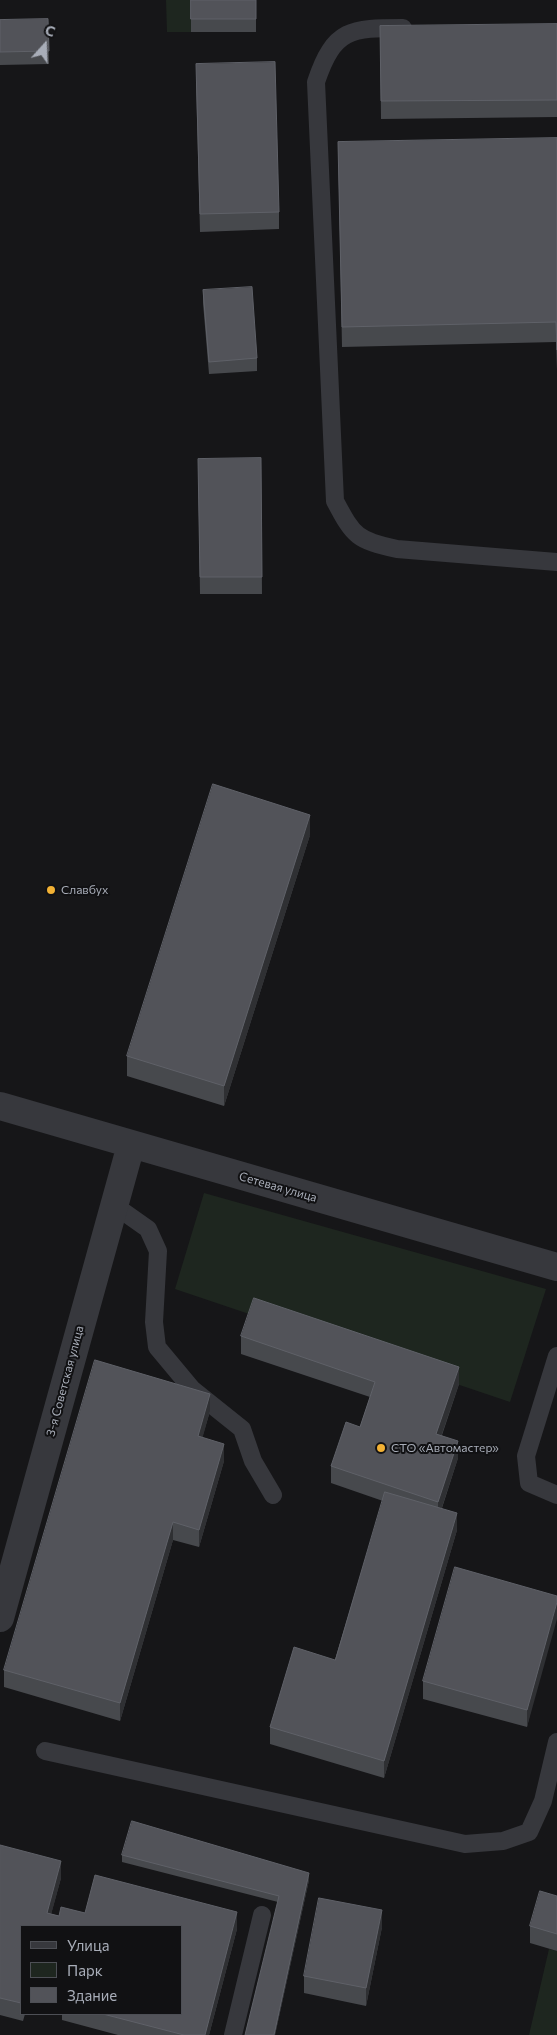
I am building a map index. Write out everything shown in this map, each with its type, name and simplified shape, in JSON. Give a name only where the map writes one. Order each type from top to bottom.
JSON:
[{"type":"street","name":"Сетевая улица","points":[[0,1106],[557,1268]]},
{"type":"street","name":"3-я Советская улица","points":[[0,1618],[131,1145]]},
{"type":"lane","points":[[418,28],[356,30],[338,39],[324,59],[316,82],[336,501],[348,526],[360,538],[374,544],[397,548],[557,562]]},
{"type":"lane","points":[[114,1205],[148,1229],[158,1251],[158,1284],[154,1322],[157,1347],[192,1389],[242,1429],[253,1461],[273,1495]]},
{"type":"lane","points":[[557,1356],[526,1456],[529,1483],[557,1495]]},
{"type":"lane","points":[[45,1751],[465,1844],[503,1842],[529,1832],[543,1801],[557,1742]]},
{"type":"lane","points":[[233,2035],[262,1915]]},
{"type":"green space","points":[[166,0],[191,0],[191,32],[167,32]]},
{"type":"green space","points":[[204,1193],[546,1289],[510,1402],[175,1289]]},
{"type":"green space","points":[[549,1949],[557,1951],[557,2035],[529,2035]]},
{"type":"building","points":[[191,0],[256,0],[256,19],[191,19]]},
{"type":"building","points":[[48,19],[49,51],[0,52],[0,20]]},
{"type":"building","points":[[557,24],[557,100],[381,101],[380,26]]},
{"type":"building","points":[[275,62],[279,212],[200,214],[196,64]]},
{"type":"building","points":[[557,138],[557,350],[556,322],[342,327],[338,142]]},
{"type":"building","points":[[252,287],[257,358],[209,362],[203,290]]},
{"type":"building","points":[[261,458],[262,577],[200,577],[198,459]]},
{"type":"building","points":[[213,784],[310,815],[224,1086],[127,1056]]},
{"type":"building","points":[[254,1298],[459,1367],[436,1434],[458,1441],[438,1502],[331,1466],[346,1422],[360,1427],[375,1382],[241,1336]]},
{"type":"building","points":[[95,1360],[210,1394],[198,1436],[224,1444],[199,1530],[173,1522],[120,1703],[4,1670]]},
{"type":"building","points":[[385,1492],[457,1513],[384,1761],[270,1727],[294,1647],[335,1660]]},
{"type":"building","points":[[455,1567],[557,1596],[557,1602],[527,1710],[423,1681]]},
{"type":"building","points":[[132,1821],[309,1873],[274,2035],[245,2035],[279,1896],[122,1855]]},
{"type":"building","points":[[0,1845],[61,1861],[47,1913],[59,1916],[61,1907],[85,1913],[95,1875],[237,1912],[205,2035],[184,2035],[107,2015],[182,2015],[182,1925],[20,1925],[20,2003],[0,1998]]},
{"type":"building","points":[[540,1891],[557,1896],[557,1934],[530,1926]]},
{"type":"building","points":[[319,1898],[382,1910],[366,1988],[304,1976]]},
{"type":"place","name":"Славбух","points":[[51,890]]},
{"type":"place","name":"СТО «Автомастер»","points":[[381,1448]]}]
